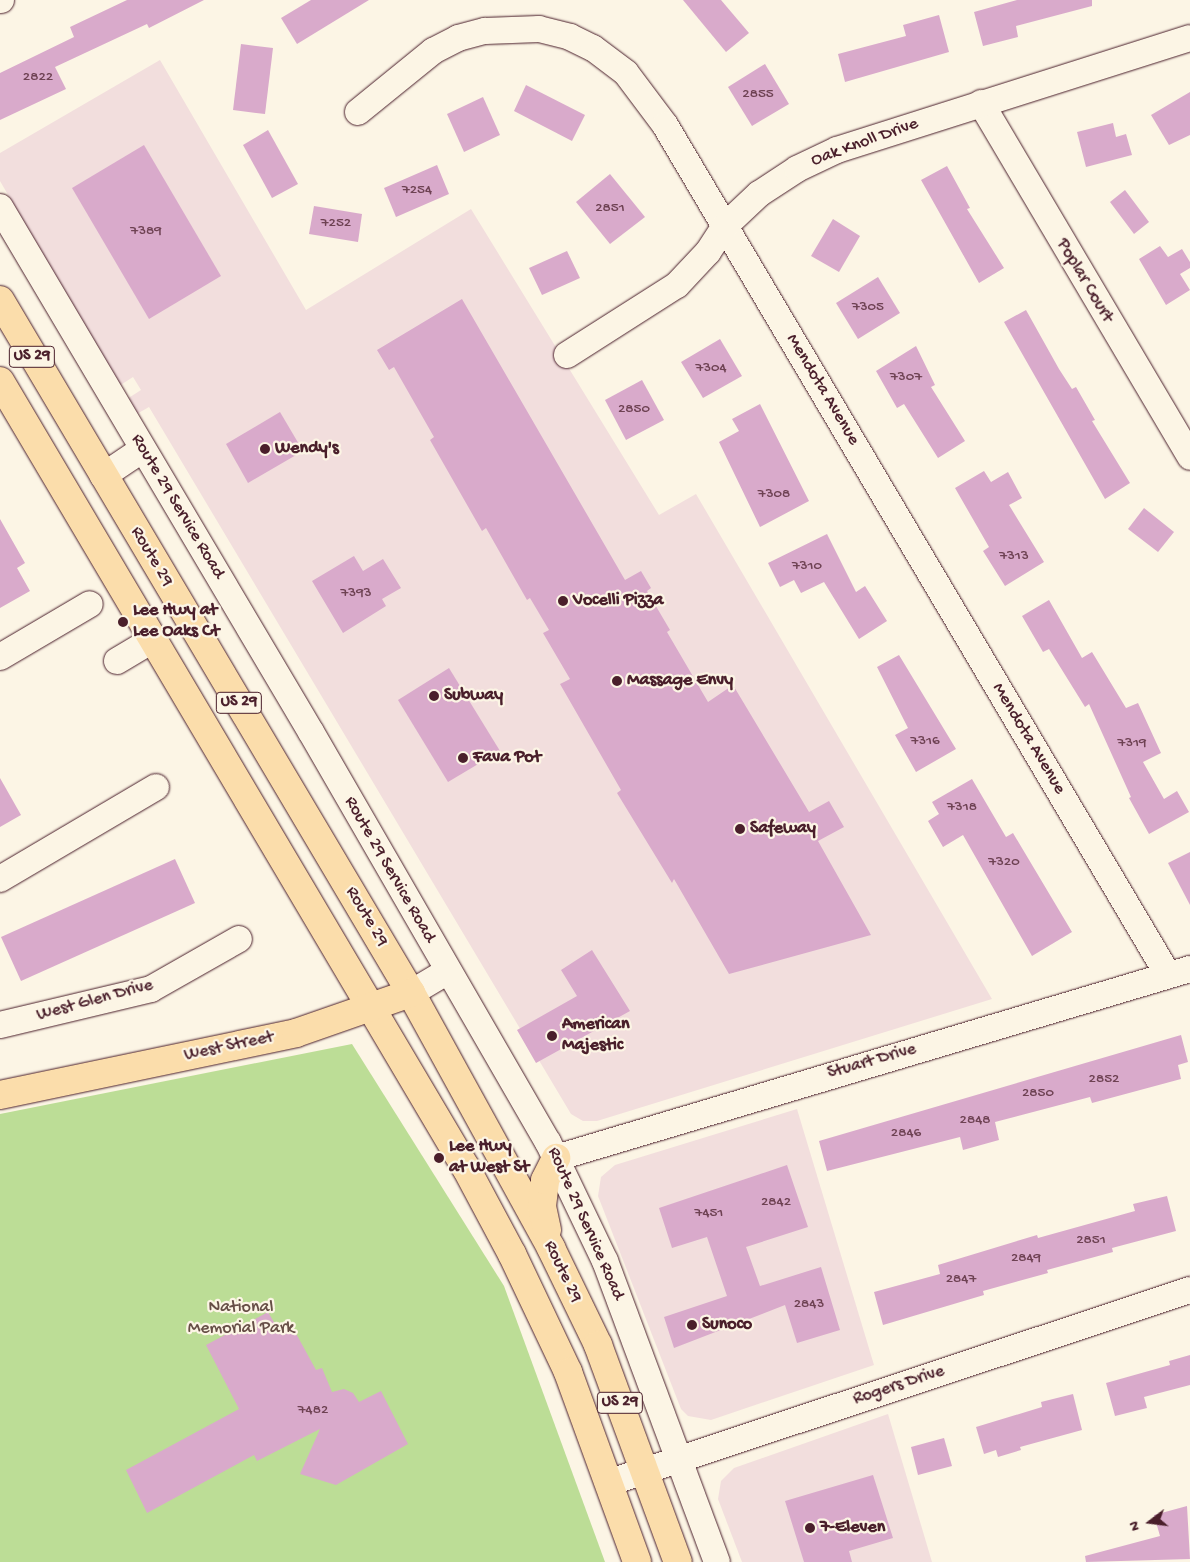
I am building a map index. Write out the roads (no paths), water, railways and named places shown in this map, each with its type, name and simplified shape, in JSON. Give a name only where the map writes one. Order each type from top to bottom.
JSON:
[{"type":"main road","name":"Route 29","points":[[0,300],[411,993],[551,1248],[598,1345],[678,1562]]},
{"type":"main road","name":"Route 29","points":[[0,381],[371,1008],[512,1254],[568,1372],[637,1562]]},
{"type":"main road","name":"West Street","points":[[0,1095],[296,1033],[411,993]]},
{"type":"main road","points":[[551,1248],[542,1206],[545,1180],[556,1158]]},
{"type":"street","name":"Mendota Avenue","points":[[358,112],[433,51],[458,38],[486,31],[520,28],[570,37],[593,48],[638,86],[1179,972]]},
{"type":"street","name":"Oak Knoll Drive","points":[[567,355],[677,284],[708,252],[725,226],[759,194],[797,169],[838,150],[1190,38]]},
{"type":"street","name":"Poplar Court","points":[[982,103],[1190,457]]},
{"type":"street","name":"Route 29 Service Road","points":[[0,207],[556,1158],[604,1261],[717,1562]]},
{"type":"street","points":[[103,476],[143,449]]},
{"type":"street","points":[[0,657],[90,604]]},
{"type":"street","points":[[116,662],[154,639]]},
{"type":"street","points":[[0,878],[156,787]]},
{"type":"street","name":"West Glen Drive","points":[[0,1025],[151,989],[239,939]]},
{"type":"street","name":"West Street","points":[[411,993],[448,971]]},
{"type":"street","name":"Stuart Drive","points":[[556,1158],[1179,972]]},
{"type":"street","name":"Rogers Drive","points":[[608,1484],[645,1470],[1190,1290]]},
{"type":"place","name":"Wendy's","points":[[265,449]]},
{"type":"place","name":"Vocelli Pizza","points":[[563,601]]},
{"type":"place","name":"Lee Hwy at Lee Oaks Ct","points":[[123,622]]},
{"type":"place","name":"Massage Envy","points":[[617,681]]},
{"type":"place","name":"Subway","points":[[434,696]]},
{"type":"place","name":"Fava Pot","points":[[463,758]]},
{"type":"place","name":"Safeway","points":[[740,829]]},
{"type":"place","name":"American Majestic","points":[[552,1036]]},
{"type":"place","name":"Lee Hwy at West St","points":[[439,1158]]},
{"type":"place","name":"Sunoco","points":[[692,1325]]},
{"type":"place","name":"7-Eleven","points":[[810,1528]]},
{"type":"park label","name":"National Memorial Park","points":[[241,1319]]}]
